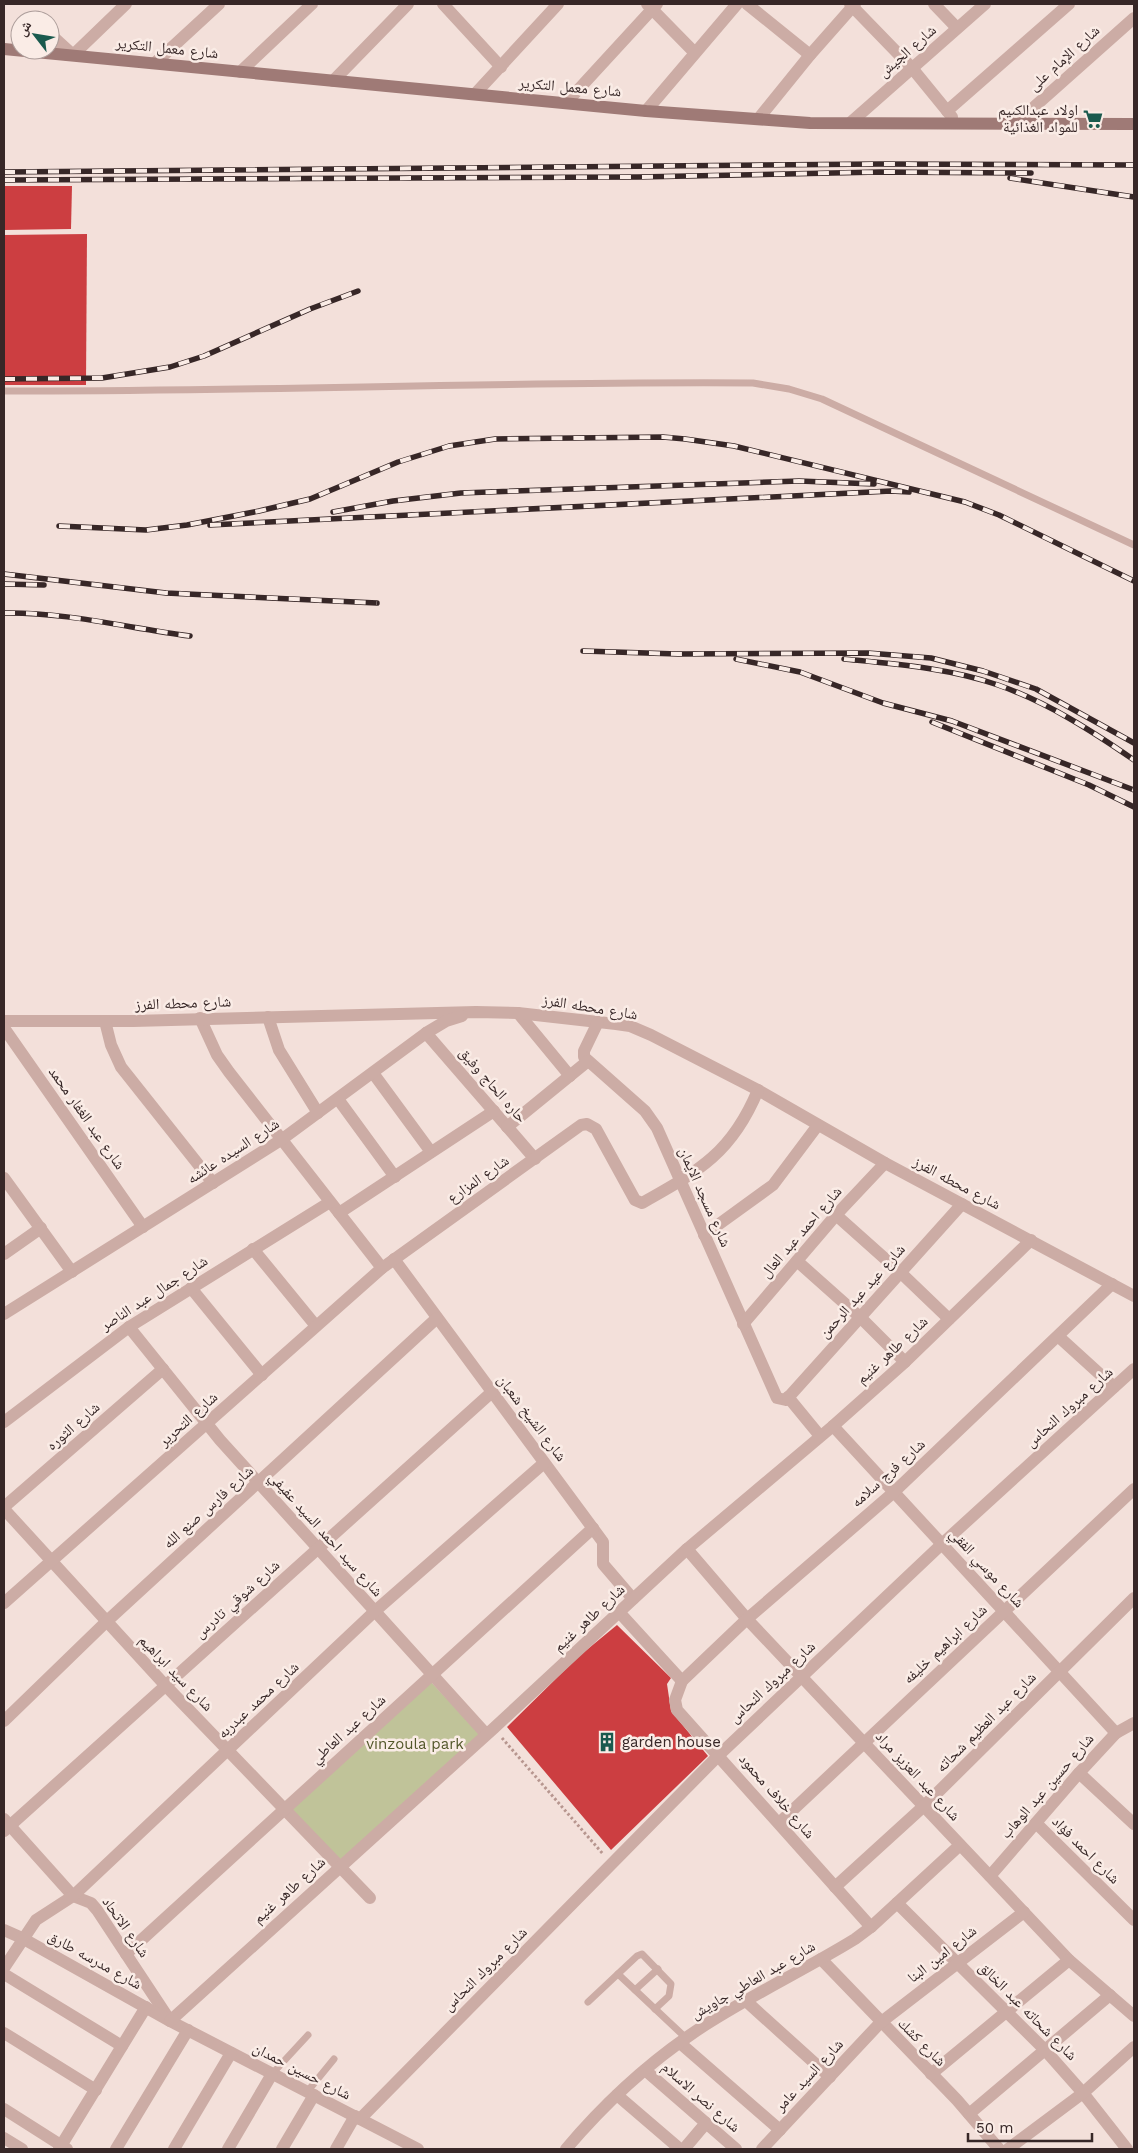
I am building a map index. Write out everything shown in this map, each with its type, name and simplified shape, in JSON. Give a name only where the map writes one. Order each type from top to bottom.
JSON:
[{"type":"street","points":[[60,44],[70,55],[126,4]]},
{"type":"street","points":[[155,63],[219,4]]},
{"type":"street","points":[[240,72],[312,4]]},
{"type":"street","points":[[333,80],[408,4]]},
{"type":"street","points":[[443,4],[501,67]]},
{"type":"street","points":[[475,94],[558,4]]},
{"type":"street","points":[[646,110],[737,4]]},
{"type":"street","points":[[747,4],[810,55]]},
{"type":"street","points":[[934,4],[957,28]]},
{"type":"street","name":"شارع الجيش","points":[[850,123],[985,4]]},
{"type":"street","points":[[947,111],[1069,4]]},
{"type":"street","points":[[759,118],[852,5],[912,68],[955,123]]},
{"type":"street","points":[[566,103],[652,6],[695,53]]},
{"type":"street","name":"شارع الإمام على","points":[[1016,123],[1134,18]]},
{"type":"street","name":"شارع معمل التكرير","points":[[4,49],[566,103],[810,123],[1132,122]]},
{"type":"street","name":"شارع السيده عائشه","points":[[4,1314],[281,1140],[426,1033],[446,1021],[476,1012]]},
{"type":"street","points":[[518,1012],[570,1076]]},
{"type":"street","name":"شارع محطه الفرز","points":[[4,1020],[133,1021],[518,1012],[630,1026],[758,1090],[885,1163],[1134,1296]]},
{"type":"street","points":[[268,1017],[279,1050],[318,1114]]},
{"type":"street","points":[[200,1018],[214,1049],[228,1072],[382,1268]]},
{"type":"street","points":[[105,1020],[111,1045],[121,1067],[213,1183]]},
{"type":"street","points":[[507,1126],[588,1060],[584,1051],[598,1022]]},
{"type":"street","name":"شارع عبد الغفار محمد","points":[[4,1028],[143,1227]]},
{"type":"street","name":"حاره الحاج وفيق","points":[[426,1033],[535,1159]]},
{"type":"street","name":"شارع مسجد الايمان","points":[[588,1060],[645,1111],[657,1128],[777,1398],[787,1399]]},
{"type":"street","points":[[373,1073],[431,1152]]},
{"type":"street","points":[[680,1182],[703,1167],[724,1148],[740,1126],[758,1090]]},
{"type":"street","points":[[338,1099],[394,1177]]},
{"type":"street","points":[[339,1214],[494,1111]]},
{"type":"street","name":"شارع المزارع","points":[[394,1260],[581,1125],[587,1124],[596,1129],[638,1202],[642,1203],[680,1182]]},
{"type":"street","points":[[704,1235],[773,1185],[818,1125]]},
{"type":"street","name":"شارع احمد عبد العال","points":[[743,1324],[836,1215],[885,1163]]},
{"type":"street","points":[[4,1178],[72,1272]]},
{"type":"street","name":"شارع جمال عبد الناصر","points":[[4,1422],[129,1326],[330,1202]]},
{"type":"street","name":"شارع عيد عبد الرحمن","points":[[787,1399],[962,1204]]},
{"type":"street","points":[[836,1215],[949,1319]]},
{"type":"street","points":[[4,1254],[40,1228]]},
{"type":"street","name":"شارع طاهر غنيم","points":[[170,2021],[490,1731],[687,1549],[905,1362],[1031,1240]]},
{"type":"street","points":[[253,1249],[316,1326]]},
{"type":"street","name":"شارع التحرير","points":[[4,1603],[316,1326],[382,1268],[394,1260]]},
{"type":"street","name":"شارع الشيخ شعبان","points":[[394,1260],[603,1542],[603,1564],[632,1599]]},
{"type":"street","points":[[796,1261],[861,1318],[905,1362]]},
{"type":"street","name":"شارع فرج سلامه","points":[[682,1681],[747,1619],[894,1492],[1112,1284]]},
{"type":"street","points":[[191,1288],[262,1375]]},
{"type":"street","name":"شارع فارس صنع الله","points":[[4,1722],[106,1622],[437,1318]]},
{"type":"street","name":"شارع سيد احمد السيد عفيفي","points":[[129,1326],[207,1424],[374,1612],[431,1675],[490,1731]]},
{"type":"street","points":[[1058,1337],[1114,1387]]},
{"type":"street","name":"شارع الثوره","points":[[4,1508],[163,1368]]},
{"type":"street","name":"شارع مبروك النحاس","points":[[336,2149],[358,2118],[719,1755],[942,1543],[1134,1368]]},
{"type":"street","name":"شارع شوقي تادرس","points":[[6,1825],[492,1392]]},
{"type":"street","points":[[787,1399],[820,1436]]},
{"type":"street","name":"شارع موسي الفقي","points":[[832,1426],[1116,1733]]},
{"type":"street","name":"شارع محمد عبدربه","points":[[4,1968],[22,1938],[36,1920],[73,1896],[374,1612],[544,1463]]},
{"type":"street","name":"شارع ابراهيم خليفه","points":[[779,1822],[1134,1489]]},
{"type":"street","name":"شارع سيد ابراهيم","points":[[4,1508],[50,1562],[165,1685],[370,1898]]},
{"type":"street","name":"شارع عبد العاطي","points":[[126,1954],[593,1528]]},
{"type":"street","name":"شارع عبد العزيز مراد","points":[[687,1549],[747,1619],[1069,1960],[1134,2016]]},
{"type":"street","name":"شارع عبد العظيم شحاته","points":[[835,1887],[924,1806],[1134,1598]]},
{"type":"street","points":[[619,1612],[682,1681]]},
{"type":"street","name":"شارع خلاف محمود","points":[[682,1681],[675,1700],[677,1710],[871,1927]]},
{"type":"street","name":"شارع حسين عبد الوهاب","points":[[990,1876],[1116,1733],[1134,1723]]},
{"type":"street","points":[[1079,1773],[1134,1824]]},
{"type":"street","name":"شارع احمد فؤاد","points":[[1036,1823],[1134,1920]]},
{"type":"street","name":"شارع الاتحاد","points":[[6,1825],[73,1896],[91,1903],[97,1910],[170,2021]]},
{"type":"street","name":"شارع عبد العاطي جاويش","points":[[566,2149],[616,2095],[683,2041],[746,2001],[847,1944],[871,1927],[960,1845]]},
{"type":"street","name":"شارع شحاته عبد الخالق","points":[[897,1903],[1045,2050],[1129,2149]]},
{"type":"street","name":"شارع امين البنا","points":[[880,2022],[1024,1912]]},
{"type":"street","name":"شارع مدرسه طارق","points":[[4,1930],[22,1938],[170,2021]]},
{"type":"street","name":"شارع كشك","points":[[821,1959],[969,2114],[998,2149]]},
{"type":"street","points":[[931,2074],[1069,1960]]},
{"type":"street","points":[[4,1974],[122,2046]]},
{"type":"street","points":[[969,2114],[1110,1995]]},
{"type":"street","points":[[746,2001],[830,2077]]},
{"type":"street","points":[[4,2109],[63,2148],[146,2007]]},
{"type":"street","name":"شارع حسين حمدان","points":[[170,2021],[418,2149]]},
{"type":"street","name":"شارع السيد عامر","points":[[762,2149],[880,2022]]},
{"type":"street","points":[[116,2149],[188,2030]]},
{"type":"street","points":[[4,2033],[96,2090]]},
{"type":"street","points":[[683,2041],[780,2130]]},
{"type":"street","points":[[1008,2149],[1083,2093],[1134,2047]]},
{"type":"street","points":[[174,2149],[231,2052]]},
{"type":"street","name":"شارع نصر الاسلام","points":[[646,2070],[736,2149]]},
{"type":"street","points":[[228,2149],[272,2074]]},
{"type":"street","points":[[282,2149],[310,2093]]},
{"type":"street","points":[[616,2095],[680,2149]]},
{"type":"street","points":[[684,2149],[706,2123]]},
{"type":"street","points":[[4,2138],[22,2149]]},
{"type":"street","points":[[1129,2149],[1134,2147]]},
{"type":"lane","points":[[4,391],[99,391],[402,384],[753,383],[790,389],[822,400],[1134,545]]},
{"type":"lane","points":[[588,2002],[639,1954],[645,1956],[672,1984],[669,1996],[654,2009]]},
{"type":"lane","points":[[635,1990],[658,1969]]},
{"type":"lane","points":[[618,1974],[683,2041]]},
{"type":"lane","points":[[272,2074],[308,2035]]},
{"type":"lane","points":[[310,2093],[334,2059]]},
{"type":"path","points":[[490,1731],[612,1864]]},
{"type":"green space","name":"vinzoula park","points":[[429,1680],[481,1735],[340,1863],[288,1809]]},
{"type":"building","points":[[4,186],[72,186],[71,229],[4,230]]},
{"type":"building","points":[[87,234],[86,385],[4,385],[4,235]]},
{"type":"building","name":"garden house","points":[[617,1625],[671,1678],[667,1684],[671,1711],[708,1756],[611,1850],[507,1727],[578,1657]]},
{"type":"railway","points":[[4,172],[880,164],[1134,165]]},
{"type":"railway","points":[[4,180],[638,177],[880,172],[1031,173]]},
{"type":"railway","points":[[1010,178],[1134,197]]},
{"type":"railway","points":[[4,379],[102,378],[170,367],[204,356],[310,309],[358,291]]},
{"type":"railway","points":[[59,526],[146,530],[187,525],[259,511],[310,499],[398,462],[449,446],[495,439],[663,437],[734,446],[965,502],[999,515],[1134,581]]},
{"type":"railway","points":[[333,512],[393,501],[461,493],[799,481],[874,484]]},
{"type":"railway","points":[[210,525],[891,491],[909,492]]},
{"type":"railway","points":[[4,574],[166,593],[377,603]]},
{"type":"railway","points":[[4,584],[44,585]]},
{"type":"railway","points":[[4,613],[50,615],[190,636]]},
{"type":"railway","points":[[583,651],[678,654],[868,653],[931,658],[983,671],[1036,689],[1134,743]]},
{"type":"railway","points":[[736,659],[800,672],[883,703],[952,721],[1134,790]]},
{"type":"railway","points":[[844,659],[960,674],[998,685],[1034,700],[1069,718],[1134,760]]},
{"type":"railway","points":[[932,722],[1089,785],[1134,807]]},
{"type":"place","name":"اولاد عبدالكىيم للمواد الغذائية","points":[[1093,119]]},
{"type":"place","name":"garden house","points":[[607,1742]]}]
